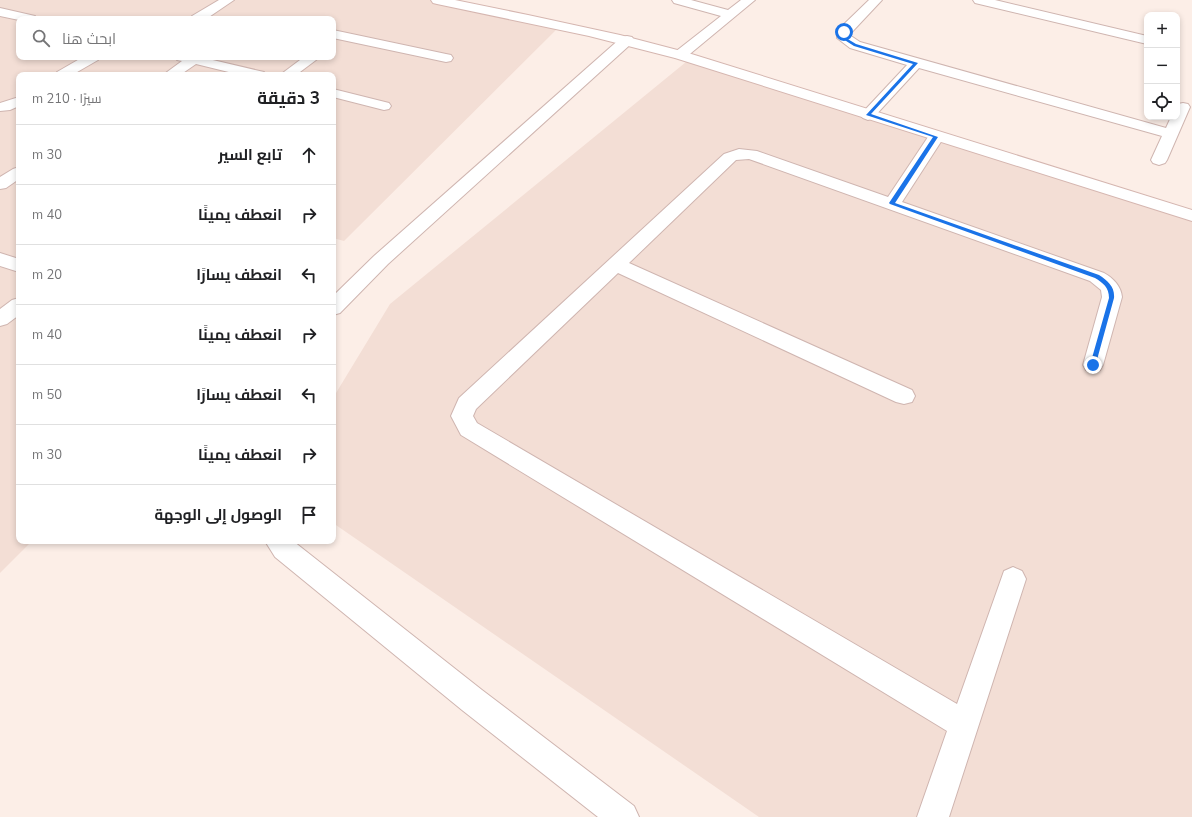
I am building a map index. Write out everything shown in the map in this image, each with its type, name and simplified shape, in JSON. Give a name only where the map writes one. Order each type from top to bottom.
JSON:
[{"type":"street","points":[[202,16],[228,0]]},
{"type":"street","points":[[437,0],[627,40],[680,55],[936,137],[1192,216]]},
{"type":"street","points":[[678,0],[730,15]]},
{"type":"street","points":[[680,55],[749,0]]},
{"type":"street","points":[[876,0],[844,32],[844,38],[855,45],[916,63],[1171,134]]},
{"type":"street","points":[[979,0],[1144,39]]},
{"type":"street","points":[[0,12],[17,16]]},
{"type":"street","points":[[336,38],[446,58]]},
{"type":"street","points":[[336,305],[381,260],[627,40]]},
{"type":"street","points":[[67,72],[88,60]]},
{"type":"street","points":[[173,72],[187,60]]},
{"type":"street","points":[[192,60],[246,72]]},
{"type":"street","points":[[291,72],[309,60]]},
{"type":"street","points":[[868,115],[916,63]]},
{"type":"street","points":[[336,94],[384,106]]},
{"type":"street","points":[[0,107],[5,107],[16,102]]},
{"type":"street","points":[[1159,160],[1183,108]]},
{"type":"street","points":[[892,203],[936,137]]},
{"type":"street","points":[[965,725],[469,429],[462,416],[467,404],[730,157],[739,154],[751,154],[1097,277],[1106,283],[1112,291],[1112,298],[1093,365]]},
{"type":"street","points":[[0,184],[16,174]]},
{"type":"street","points":[[0,259],[16,265]]},
{"type":"street","points":[[616,264],[904,396]]},
{"type":"street","points":[[0,319],[16,306]]},
{"type":"street","points":[[280,544],[284,549],[472,700],[623,817]]},
{"type":"street","points":[[933,817],[1013,579]]},
{"type":"shaded area","points":[[0,0],[437,0],[561,25],[344,241],[336,239],[336,72],[16,72],[16,544],[29,544],[0,573]]},
{"type":"shaded area","points":[[686,62],[1192,216],[1192,817],[759,817],[336,525],[336,393],[390,304]]},
{"type":"route","points":[[844,32],[844,38],[855,45],[916,63],[868,115],[936,137],[892,203],[1097,277],[1106,283],[1112,291],[1112,298],[1093,365]]}]
